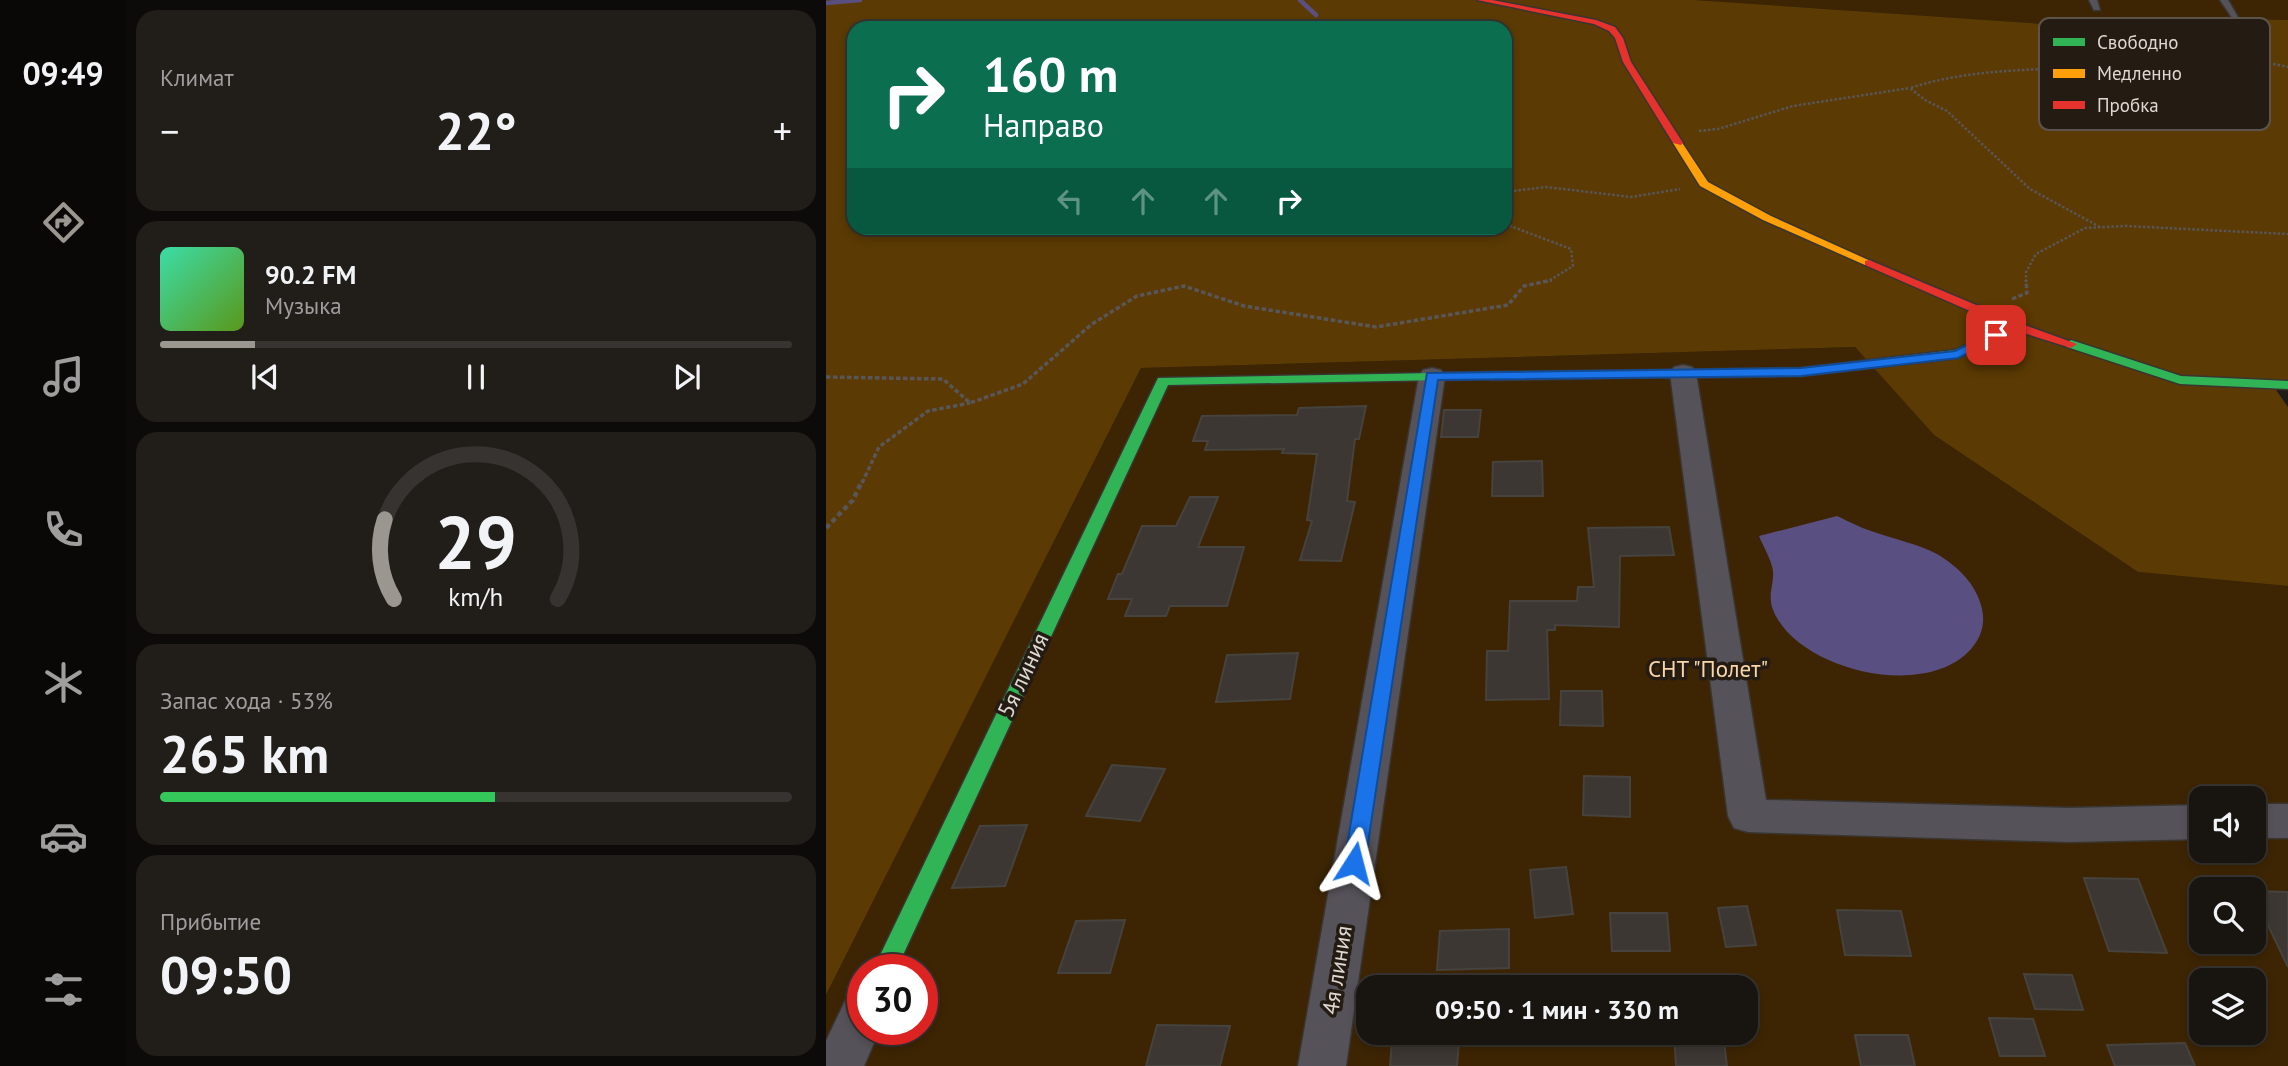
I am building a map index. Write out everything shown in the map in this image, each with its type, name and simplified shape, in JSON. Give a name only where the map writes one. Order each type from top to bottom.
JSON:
[{"type":"street","points":[[1481,0],[1596,22],[1612,29],[1619,38],[1627,62],[1704,184],[1767,218],[2015,326],[2180,380],[2281,385]]},
{"type":"street","points":[[1432,376],[1801,372],[1958,354],[2015,326]]},
{"type":"street","points":[[1683,373],[1748,816],[2069,825],[2189,822]]},
{"type":"street","name":"5я линия","points":[[892,954],[1163,381],[1432,376]]},
{"type":"street","name":"4я линия","points":[[1322,1066],[1432,376]]},
{"type":"street","points":[[2266,821],[2288,821]]},
{"type":"street","points":[[839,1066],[849,1045]]},
{"type":"lane","points":[[2224,0],[2236,17]]},
{"type":"path","points":[[2270,63],[2288,67]]},
{"type":"path","points":[[1673,133],[1718,129],[1793,106],[1910,88],[1931,80],[1969,74],[2039,71]]},
{"type":"path","points":[[1910,88],[1925,100],[1947,111],[2029,189],[2100,227]]},
{"type":"path","points":[[1512,191],[1544,186],[1616,197],[1657,194],[1704,184]]},
{"type":"path","points":[[826,528],[853,500],[879,447],[928,411],[970,403],[1023,384],[1092,324],[1137,296],[1184,286],[1244,306],[1377,327],[1508,305],[1524,286],[1550,281],[1573,266],[1571,249],[1512,227]]},
{"type":"path","points":[[1978,310],[2003,304],[2026,293],[2026,272],[2036,254],[2085,228],[2288,234]]},
{"type":"path","points":[[826,376],[943,379],[970,403]]},
{"type":"green space","points":[[1695,0],[2288,0],[2288,20],[2039,18],[2039,24]]},
{"type":"green space","name":"СНТ \"Полет\"","points":[[1855,347],[1934,435],[2138,572],[2288,586],[2288,1066],[826,1066],[826,995],[1141,368]]},
{"type":"shaded area","points":[[826,0],[1695,0],[2039,24],[2039,130],[2270,130],[2270,19],[2288,20],[2288,380],[2269,380],[2288,407],[2288,586],[2138,572],[1934,435],[1855,347],[1141,368],[826,995]]},
{"type":"shaded area","points":[[1837,516],[1867,530],[1930,551],[1958,570],[1974,589],[1983,617],[1978,639],[1971,649],[1951,664],[1926,673],[1898,675],[1840,665],[1814,653],[1792,637],[1773,611],[1772,567],[1759,536]]},
{"type":"building","points":[[1366,406],[1359,439],[1355,439],[1347,501],[1355,502],[1341,561],[1300,560],[1312,521],[1307,520],[1317,454],[1282,453],[1284,449],[1205,450],[1208,441],[1193,441],[1202,416],[1297,415],[1299,408]]},
{"type":"building","points":[[1444,410],[1481,410],[1478,437],[1441,437]]},
{"type":"building","points":[[1542,461],[1543,496],[1492,496],[1493,462]]},
{"type":"building","points":[[1190,497],[1218,497],[1198,547],[1244,547],[1227,606],[1170,606],[1166,616],[1125,616],[1132,599],[1108,599],[1118,574],[1122,574],[1142,526],[1176,526]]},
{"type":"building","points":[[1669,527],[1674,555],[1620,556],[1619,627],[1555,625],[1555,630],[1547,630],[1549,699],[1486,700],[1487,651],[1508,651],[1510,601],[1577,601],[1578,587],[1594,587],[1588,528]]},
{"type":"building","points":[[1298,653],[1290,699],[1216,702],[1227,655]]},
{"type":"building","points":[[1561,691],[1602,691],[1603,726],[1560,725]]},
{"type":"building","points":[[1112,765],[1165,769],[1140,821],[1086,816]]},
{"type":"building","points":[[1584,776],[1630,777],[1630,817],[1583,815]]},
{"type":"building","points":[[1027,825],[1005,886],[952,888],[980,826]]},
{"type":"building","points":[[1566,867],[1573,914],[1535,918],[1530,870]]},
{"type":"building","points":[[2084,878],[2138,879],[2167,953],[2109,951]]},
{"type":"building","points":[[2266,891],[2288,892],[2288,967],[2266,921]]},
{"type":"building","points":[[1747,906],[1756,945],[1726,947],[1718,908]]},
{"type":"building","points":[[1837,910],[1901,911],[1911,956],[1845,955]]},
{"type":"building","points":[[1610,913],[1667,913],[1670,951],[1612,951]]},
{"type":"building","points":[[1125,920],[1110,973],[1058,973],[1076,921]]},
{"type":"building","points":[[1509,929],[1509,968],[1437,970],[1440,931]]},
{"type":"building","points":[[2024,974],[2072,975],[2083,1010],[2035,1009]]},
{"type":"building","points":[[1989,1018],[2033,1019],[2045,1056],[2000,1056]]},
{"type":"building","points":[[1157,1025],[1230,1026],[1220,1066],[1146,1066]]},
{"type":"building","points":[[1855,1035],[1908,1035],[1915,1066],[1861,1066]]},
{"type":"building","points":[[2185,1043],[2195,1066],[2115,1066],[2107,1045]]},
{"type":"building","points":[[1392,1045],[1459,1045],[1457,1066],[1390,1066]]},
{"type":"building","points":[[1675,1045],[1724,1045],[1727,1066],[1676,1066]]},
{"type":"waterway","points":[[826,3],[860,0]]},
{"type":"waterway","points":[[1300,0],[1316,15]]},
{"type":"traffic: fast","points":[[1666,374],[1801,372],[1958,354],[2015,326]]},
{"type":"traffic: fast","points":[[2071,344],[2180,380],[2288,385]]},
{"type":"traffic: fast","points":[[892,954],[1163,381],[1491,376]]},
{"type":"traffic: slow","points":[[1678,143],[1704,184],[1767,218],[1869,263]]},
{"type":"traffic: jam","points":[[1481,0],[1596,22],[1612,29],[1619,38],[1627,62],[1678,143]]},
{"type":"traffic: jam","points":[[1869,263],[2015,326],[2071,344]]},
{"type":"traffic: jam","points":[[1491,376],[1666,374]]},
{"type":"route","points":[[1354,863],[1432,376],[1801,372],[1958,354],[1996,335]]}]
